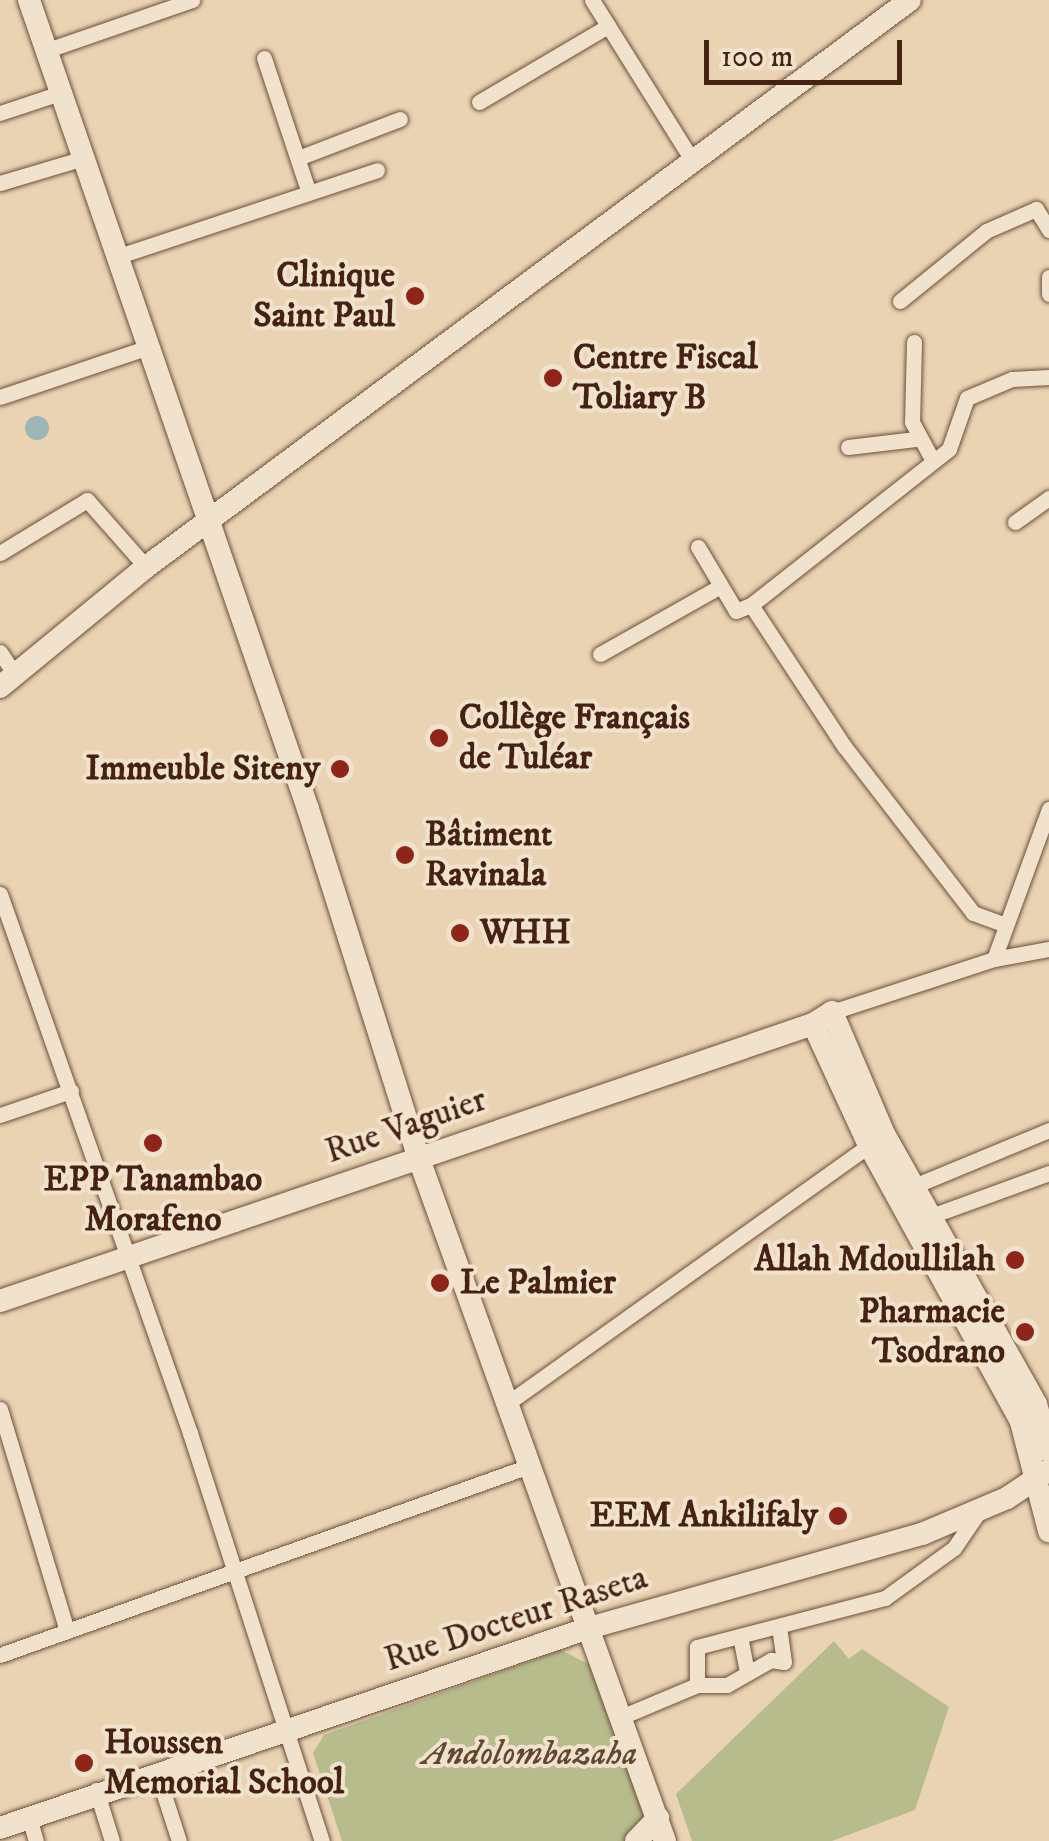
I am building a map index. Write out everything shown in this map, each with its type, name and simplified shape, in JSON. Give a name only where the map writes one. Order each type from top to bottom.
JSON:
[{"type":"street","points":[[28,0],[308,809],[420,1159],[662,1830],[636,1841]]},
{"type":"street","points":[[45,51],[192,0]]},
{"type":"street","points":[[592,0],[694,163]]},
{"type":"street","points":[[0,652],[8,681],[146,567],[910,0]]},
{"type":"street","points":[[479,102],[608,26]]},
{"type":"street","points":[[264,58],[309,193]]},
{"type":"street","points":[[0,114],[60,93]]},
{"type":"street","points":[[298,158],[400,119]]},
{"type":"street","points":[[0,183],[84,158]]},
{"type":"street","points":[[119,256],[377,170]]},
{"type":"street","points":[[900,301],[986,231],[1036,209],[1049,230]]},
{"type":"street","points":[[1049,277],[1049,294]]},
{"type":"street","points":[[914,342],[916,439],[934,461]]},
{"type":"street","points":[[0,397],[149,347]]},
{"type":"street","points":[[698,547],[717,576],[717,588],[736,611],[751,605],[950,449],[967,398],[1012,379],[1049,377]]},
{"type":"street","points":[[848,447],[916,439]]},
{"type":"street","points":[[1014,522],[1049,498]]},
{"type":"street","points":[[0,553],[87,500],[146,567]]},
{"type":"street","points":[[600,654],[717,588]]},
{"type":"street","points":[[751,605],[844,746],[973,913],[1003,924]]},
{"type":"street","points":[[994,958],[1003,924],[1049,809]]},
{"type":"street","points":[[0,894],[237,1571],[284,1734],[322,1841]]},
{"type":"street","points":[[1049,949],[994,958],[823,1018],[877,1140],[1021,1422],[1041,1476],[1049,1531]]},
{"type":"street","name":"Rue Vaguier","points":[[0,1301],[823,1018]]},
{"type":"street","points":[[0,1115],[71,1091]]},
{"type":"street","points":[[914,1186],[1049,1130]]},
{"type":"street","points":[[506,1406],[877,1140]]},
{"type":"street","points":[[877,1140],[914,1186],[1036,1404],[1049,1451]]},
{"type":"street","points":[[932,1216],[1049,1174]]},
{"type":"street","points":[[0,1408],[67,1631]]},
{"type":"street","points":[[0,1655],[529,1466]]},
{"type":"street","name":"Rue Docteur Raseta","points":[[0,1828],[96,1790],[284,1734],[589,1628],[922,1534],[979,1511],[1041,1476]]},
{"type":"street","points":[[697,1684],[697,1647],[847,1612],[910,1583],[954,1548],[979,1511]]},
{"type":"street","points":[[621,1717],[697,1684],[727,1685],[772,1660],[784,1662],[779,1627]]},
{"type":"street","points":[[740,1636],[747,1672]]},
{"type":"street","points":[[156,1773],[179,1841]]},
{"type":"street","points":[[96,1790],[112,1841]]},
{"type":"street","points":[[29,1817],[36,1841]]},
{"type":"green space","points":[[834,1641],[849,1659],[862,1649],[949,1707],[915,1810],[832,1841],[692,1841],[676,1794]]},
{"type":"green space","name":"Andolombazaha","points":[[561,1650],[590,1665],[648,1825],[632,1841],[342,1841],[313,1753],[324,1735]]},
{"type":"water","points":[[37,416],[49,428],[37,440],[25,428]]},
{"type":"place","name":"Clinique Saint Paul","points":[[415,296]]},
{"type":"place","name":"Centre Fiscal Toliary B","points":[[553,378]]},
{"type":"place","name":"Collège Français de Tuléar","points":[[439,738]]},
{"type":"place","name":"Immeuble Siteny","points":[[340,769]]},
{"type":"place","name":"Bâtiment Ravinala","points":[[405,855]]},
{"type":"place","name":"WHH","points":[[460,933]]},
{"type":"place","name":"EPP Tanambao Morafeno","points":[[153,1143]]},
{"type":"place","name":"Allah Mdoullilah","points":[[1015,1260]]},
{"type":"place","name":"Le Palmier","points":[[440,1283]]},
{"type":"place","name":"Pharmacie Tsodrano","points":[[1025,1332]]},
{"type":"place","name":"EEM Ankilifaly","points":[[838,1516]]},
{"type":"place","name":"Houssen Memorial School","points":[[84,1763]]}]
